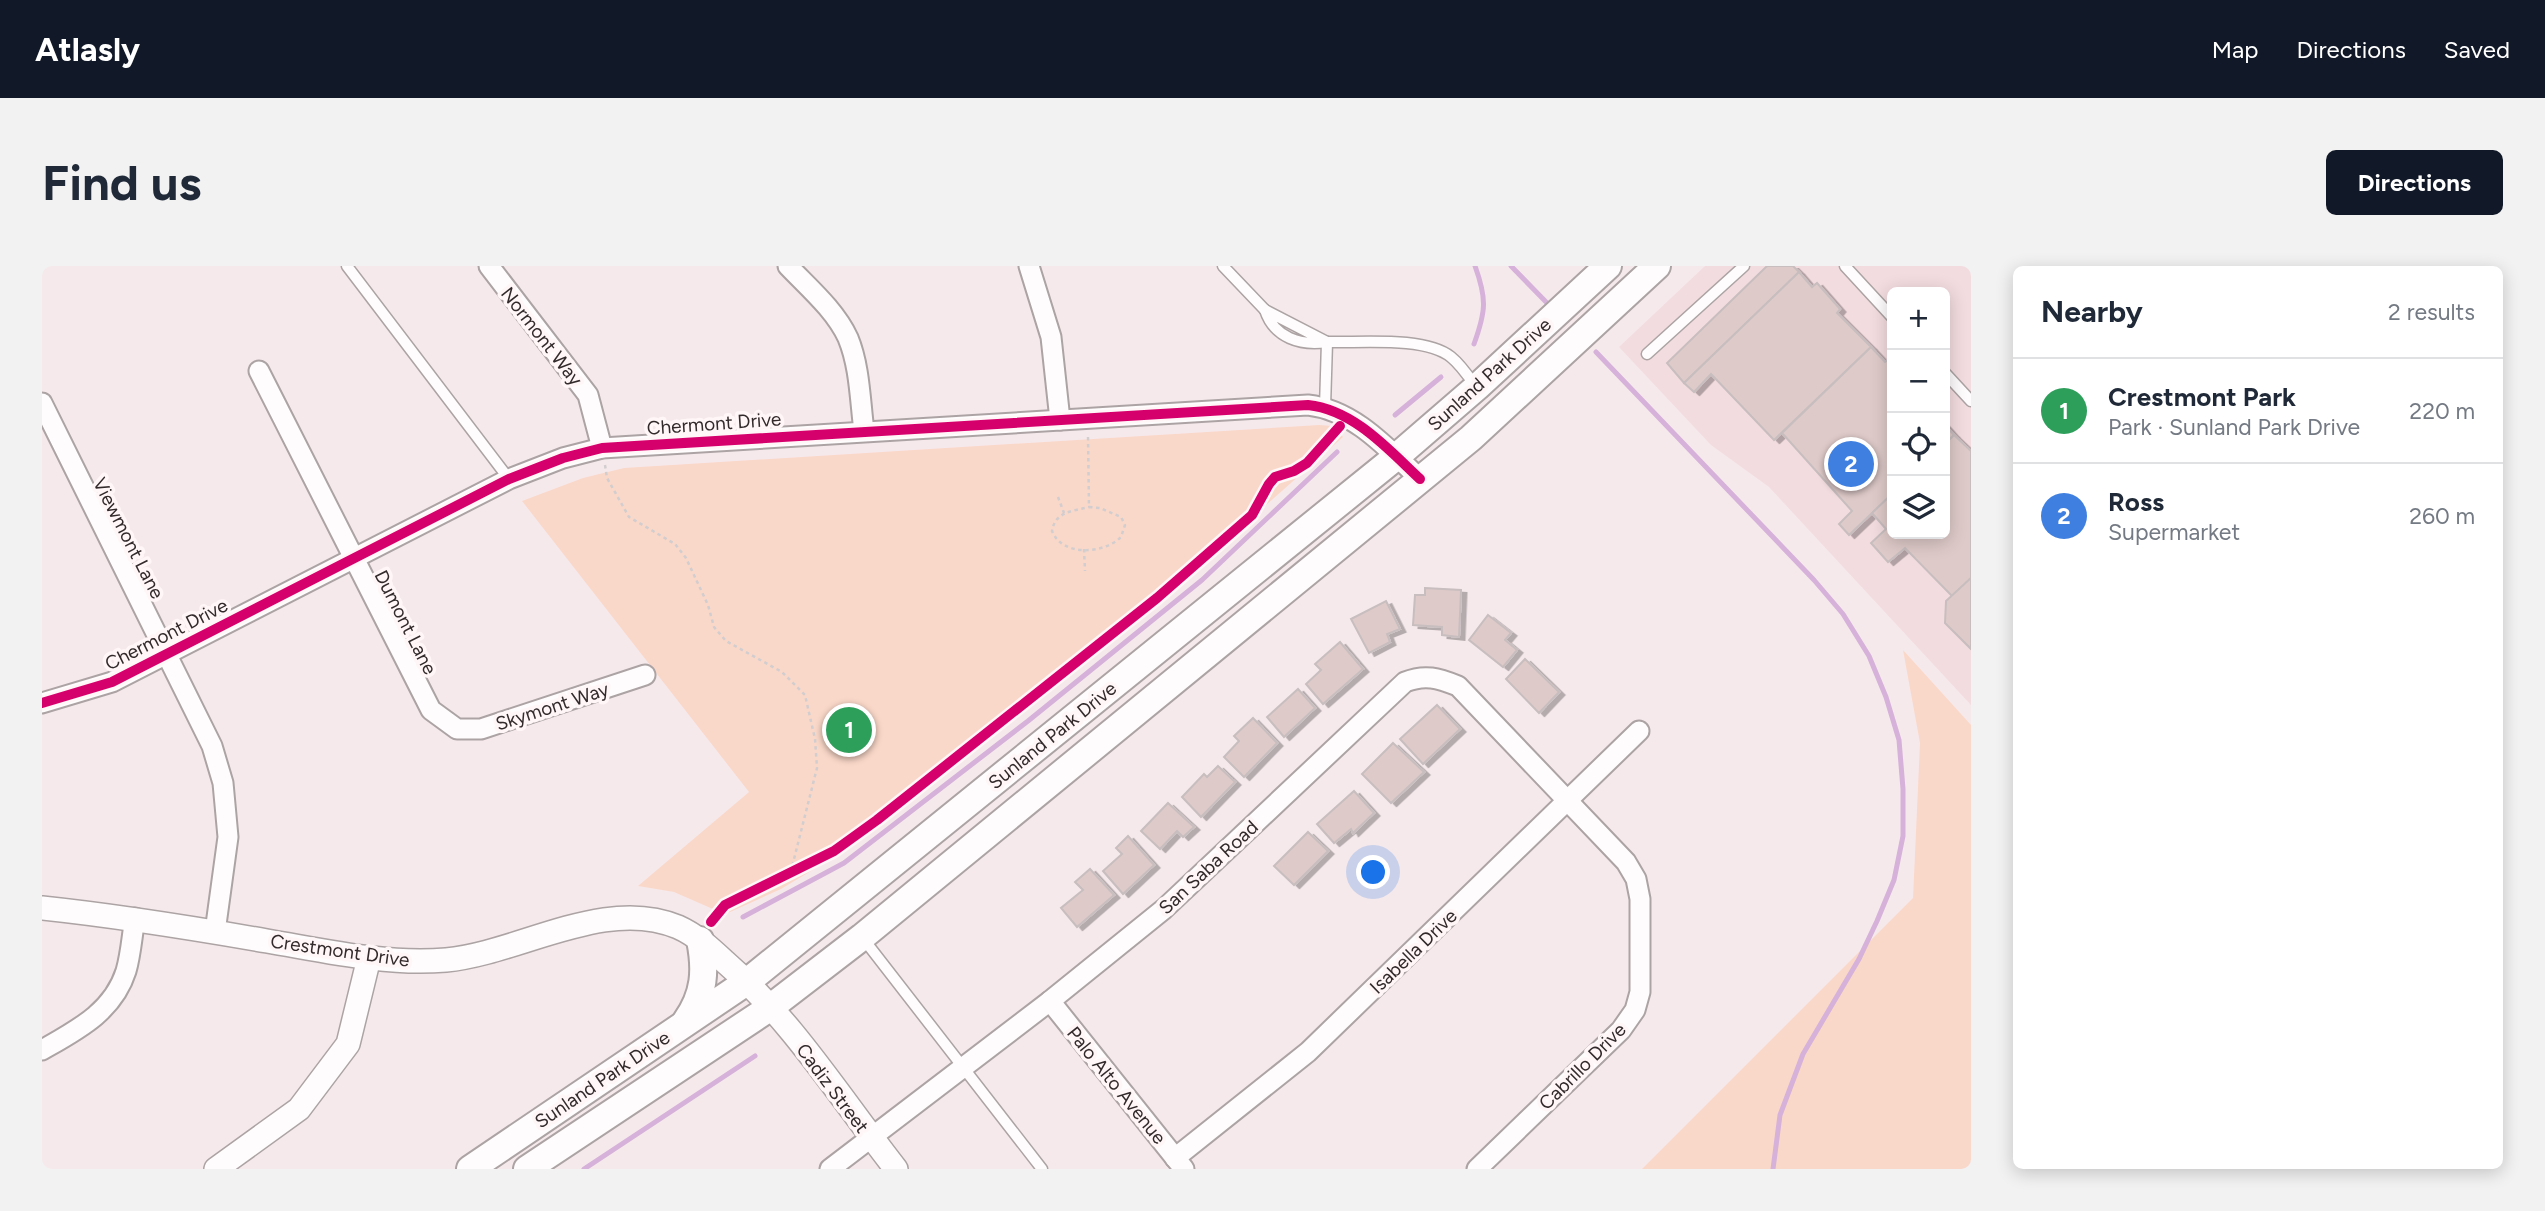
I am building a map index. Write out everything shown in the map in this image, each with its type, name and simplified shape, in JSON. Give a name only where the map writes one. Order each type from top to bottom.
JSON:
[{"type":"main road","name":"Sunland Park Drive","points":[[470,1169],[748,981],[1396,457],[1477,387],[1608,266]]},
{"type":"main road","name":"Sunland Park Drive","points":[[527,1169],[771,1007],[862,937],[1471,438],[1657,266]]},
{"type":"main road","points":[[684,1024],[697,1003],[706,966],[706,931]]},
{"type":"street","name":"Normont Way","points":[[489,266],[588,395],[602,448]]},
{"type":"street","points":[[788,266],[822,302],[848,338],[855,362],[864,431]]},
{"type":"street","points":[[1029,266],[1051,337],[1060,420]]},
{"type":"street","name":"Dumont Lane","points":[[259,371],[431,710],[457,729]]},
{"type":"street","name":"Viewmont Lane","points":[[42,403],[212,746],[223,783],[228,837],[215,932]]},
{"type":"street","name":"Chermont Drive","points":[[42,704],[112,682],[509,479],[563,458],[602,448],[1308,405],[1325,407],[1348,417],[1420,479]]},
{"type":"street","name":"Skymont Way","points":[[457,729],[481,729],[504,723],[645,675]]},
{"type":"street","name":"San Saba Road","points":[[830,1169],[964,1068],[1164,909],[1405,682],[1420,676],[1438,677],[1458,686],[1567,800]]},
{"type":"street","name":"Isabella Drive","points":[[1180,1163],[1308,1052],[1639,731]]},
{"type":"street","name":"Cabrillo Drive","points":[[1477,1169],[1621,1030],[1634,1010],[1640,992],[1640,899],[1636,879],[1626,862],[1567,800]]},
{"type":"street","name":"Crestmont Drive","points":[[42,908],[135,918],[369,958],[412,961],[478,956],[597,920],[650,919],[677,927],[706,931],[771,1007]]},
{"type":"street","points":[[42,1050],[82,1027],[103,1010],[116,994],[127,970],[135,918]]},
{"type":"street","points":[[216,1169],[299,1109],[348,1044],[369,958]]},
{"type":"street","name":"Palo Alto Avenue","points":[[1050,1001],[1180,1163]]},
{"type":"street","name":"Cadiz Street","points":[[771,1007],[896,1169]]},
{"type":"lane","points":[[347,266],[509,479]]},
{"type":"lane","points":[[1223,266],[1265,310],[1327,342],[1417,344],[1436,349],[1451,357],[1477,387]]},
{"type":"lane","points":[[1647,355],[1744,266]]},
{"type":"lane","points":[[1844,266],[1887,312]]},
{"type":"lane","points":[[1325,407],[1327,342]]},
{"type":"lane","points":[[1950,378],[1971,401]]},
{"type":"lane","points":[[862,937],[1042,1169]]},
{"type":"path","points":[[1087,417],[1089,507]]},
{"type":"path","points":[[706,931],[725,905],[834,851],[877,820],[1157,598],[1252,515],[1275,477],[1294,471],[1307,463],[1340,426]]},
{"type":"path","points":[[602,448],[607,478],[629,517],[675,544],[686,558],[715,627],[726,641],[782,672],[805,695],[815,739],[817,768],[792,867],[793,873]]},
{"type":"path","points":[[1058,497],[1064,513]]},
{"type":"path","points":[[1089,507],[1100,508],[1121,517],[1125,531],[1116,542],[1084,550],[1070,548],[1055,540],[1053,523],[1064,513],[1089,507]]},
{"type":"path","points":[[1084,550],[1085,571]]},
{"type":"shaded area","points":[[1705,266],[1971,266],[1971,705],[1769,487],[1711,445],[1619,347]]},
{"type":"shaded area","points":[[1333,426],[1343,437],[1164,595],[869,832],[831,859],[781,889],[728,913],[722,913],[674,892],[638,886],[749,792],[522,501],[583,478],[624,468]]},
{"type":"shaded area","points":[[1903,650],[1971,725],[1971,1169],[1642,1169],[1913,898],[1920,743]]},
{"type":"building","points":[[1767,266],[1793,266],[1799,272],[1684,383],[1667,363]]},
{"type":"building","points":[[1799,272],[1812,287],[1817,283],[1840,309],[1837,313],[1871,347],[1774,440],[1711,374],[1694,392],[1684,383]]},
{"type":"building","points":[[1871,347],[1885,362],[1887,361],[1887,499],[1849,535],[1839,524],[1852,511],[1782,433]]},
{"type":"building","points":[[1954,435],[1971,451],[1971,578],[1952,596],[1905,548],[1888,562],[1871,543],[1886,529],[1872,513],[1887,499],[1887,539],[1950,539],[1950,439]]},
{"type":"building","points":[[1971,578],[1971,649],[1945,623],[1946,601]]},
{"type":"building","points":[[1425,588],[1461,590],[1459,637],[1442,635],[1442,627],[1413,625],[1415,595],[1425,595]]},
{"type":"building","points":[[1386,601],[1400,629],[1387,634],[1390,642],[1369,653],[1351,619]]},
{"type":"building","points":[[1488,615],[1511,633],[1505,640],[1517,650],[1503,667],[1469,640]]},
{"type":"building","points":[[1340,642],[1363,669],[1323,704],[1306,684],[1321,670],[1315,664]]},
{"type":"building","points":[[1525,659],[1559,692],[1539,713],[1506,679]]},
{"type":"building","points":[[1298,689],[1315,708],[1284,737],[1267,717]]},
{"type":"building","points":[[1437,705],[1460,729],[1423,764],[1400,739]]},
{"type":"building","points":[[1253,718],[1277,743],[1244,777],[1224,757],[1239,741],[1234,736]]},
{"type":"building","points":[[1393,743],[1424,772],[1391,803],[1362,774]]},
{"type":"building","points":[[1218,766],[1235,782],[1201,817],[1182,797],[1204,774],[1207,777]]},
{"type":"building","points":[[1354,791],[1374,813],[1353,833],[1351,829],[1334,843],[1317,824]]},
{"type":"building","points":[[1168,803],[1194,827],[1183,837],[1177,831],[1160,849],[1141,831]]},
{"type":"building","points":[[1308,832],[1328,851],[1294,885],[1274,866]]},
{"type":"building","points":[[1128,836],[1154,865],[1123,894],[1103,871],[1122,854],[1116,848]]},
{"type":"building","points":[[1090,869],[1114,895],[1077,927],[1061,908],[1083,890],[1075,882]]},
{"type":"waterway","points":[[1474,344],[1484,305],[1475,266]]},
{"type":"waterway","points":[[1511,266],[1548,304]]},
{"type":"waterway","points":[[1596,352],[1814,580],[1843,614],[1869,656],[1886,697],[1899,740],[1903,836],[1894,880],[1859,959],[1803,1054],[1780,1115],[1773,1169]]},
{"type":"waterway","points":[[1395,415],[1441,377]]},
{"type":"waterway","points":[[743,917],[844,863],[1028,721],[1202,580],[1337,452]]},
{"type":"waterway","points":[[584,1169],[755,1056]]},
{"type":"cycle path","points":[[42,703],[112,682],[509,479],[563,458],[602,448],[1308,405],[1325,408],[1355,423],[1383,444],[1420,479]]},
{"type":"cycle path","points":[[711,922],[725,905],[834,851],[877,820],[1157,598],[1252,515],[1275,477],[1294,471],[1307,463],[1340,426]]},
{"type":"place","name":"Ross","points":[[1851,464]]},
{"type":"place","name":"Crestmont Park","points":[[849,730]]}]
